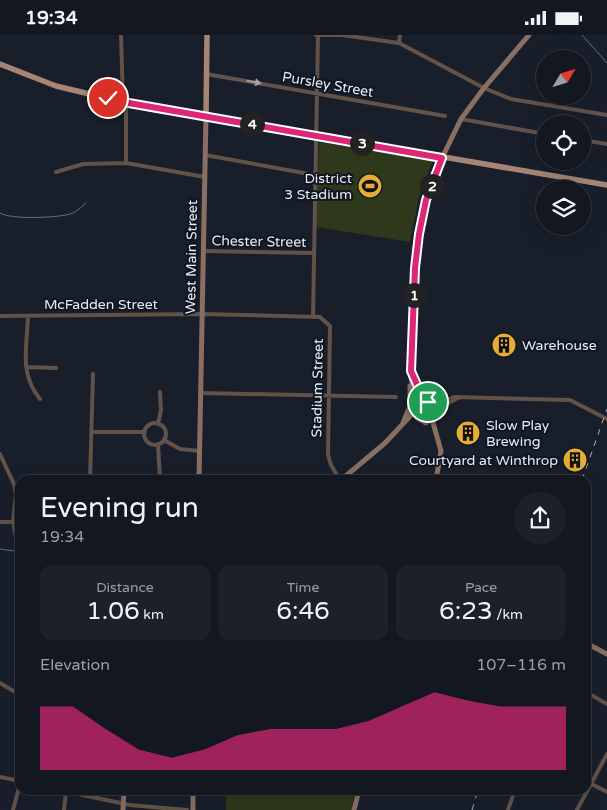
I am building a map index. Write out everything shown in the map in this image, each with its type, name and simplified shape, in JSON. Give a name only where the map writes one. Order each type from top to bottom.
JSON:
[{"type":"main road","name":"West Main Street","points":[[206,115],[207,35]]},
{"type":"main road","points":[[0,64],[56,86],[124,102],[607,185]]},
{"type":"street","points":[[121,35],[126,163]]},
{"type":"street","points":[[313,317],[317,35],[342,35],[399,43],[484,88],[511,99],[607,115]]},
{"type":"street","points":[[399,43],[400,35]]},
{"type":"street","points":[[347,475],[400,429],[414,412],[416,406],[411,371],[413,302],[419,234],[426,200],[442,158],[461,119],[484,88],[530,35]]},
{"type":"street","name":"Pursley Street","points":[[206,74],[445,117]]},
{"type":"street","name":"West Main Street","points":[[199,475],[206,115]]},
{"type":"street","points":[[461,119],[536,132]]},
{"type":"street","points":[[591,141],[607,144]]},
{"type":"street","points":[[205,155],[315,175]]},
{"type":"street","points":[[56,172],[89,164],[126,163],[205,177]]},
{"type":"street","name":"Chester Street","points":[[204,251],[314,253]]},
{"type":"street","name":"McFadden Street","points":[[0,316],[202,314],[313,317]]},
{"type":"street","points":[[28,316],[26,367],[28,381],[40,399]]},
{"type":"street","name":"Stadium Street","points":[[313,317],[320,317],[330,325],[328,455],[337,475]]},
{"type":"street","points":[[26,367],[56,368]]},
{"type":"street","points":[[411,371],[419,389],[435,413]]},
{"type":"street","points":[[90,475],[92,374]]},
{"type":"street","points":[[400,429],[410,406],[412,378]]},
{"type":"street","points":[[158,424],[161,411],[160,392]]},
{"type":"street","points":[[201,393],[396,397]]},
{"type":"street","points":[[416,406],[422,402],[439,403],[454,397],[570,400],[607,419]]},
{"type":"street","points":[[438,475],[441,456],[438,436],[432,425],[432,419],[435,413],[443,406],[458,398]]},
{"type":"street","points":[[414,412],[438,436]]},
{"type":"street","points":[[400,429],[413,421],[432,419]]},
{"type":"street","points":[[158,424],[166,432],[164,440],[158,445],[153,445],[146,440],[145,432],[149,425],[158,424]]},
{"type":"street","points":[[90,432],[145,432]]},
{"type":"street","points":[[164,440],[180,449],[200,451]]},
{"type":"street","points":[[158,445],[160,475]]},
{"type":"street","points":[[0,454],[15,487]]},
{"type":"street","points":[[15,511],[13,522],[15,532]]},
{"type":"street","points":[[0,522],[13,522]]},
{"type":"street","points":[[591,646],[607,654]]},
{"type":"street","points":[[0,683],[15,692]]},
{"type":"street","points":[[591,695],[607,703]]},
{"type":"street","points":[[607,754],[591,783],[607,792]]},
{"type":"street","points":[[0,777],[15,782]]},
{"type":"street","points":[[13,810],[17,795]]},
{"type":"street","points":[[64,810],[66,795]]},
{"type":"street","points":[[85,795],[137,806],[187,810]]},
{"type":"street","points":[[123,810],[124,795]]},
{"type":"street","points":[[193,795],[193,810]]},
{"type":"street","points":[[354,810],[358,795]]},
{"type":"street","points":[[508,810],[513,795]]},
{"type":"street","points":[[576,810],[584,795]]},
{"type":"green space","name":"District 3 Stadium","points":[[319,142],[433,160],[419,197],[410,242],[316,227]]},
{"type":"green space","points":[[225,795],[354,795],[351,810],[226,810]]},
{"type":"waterway","points":[[582,35],[607,63]]},
{"type":"waterway","points":[[0,213],[14,217],[67,215],[78,210],[86,203]]},
{"type":"waterway","points":[[0,549],[14,551]]},
{"type":"railway","points":[[584,475],[607,409]]},
{"type":"railway","points":[[472,810],[476,795]]},
{"type":"place","name":"District 3 Stadium","points":[[370,186]]},
{"type":"place","name":"Warehouse","points":[[504,345]]},
{"type":"place","name":"Slow Play Brewing","points":[[468,433]]},
{"type":"place","name":"Courtyard at Winthrop","points":[[575,460]]},
{"type":"route","points":[[108,98],[160,109],[206,115],[442,158],[426,200],[416,251],[415,268],[411,371],[419,389],[428,402]]}]
